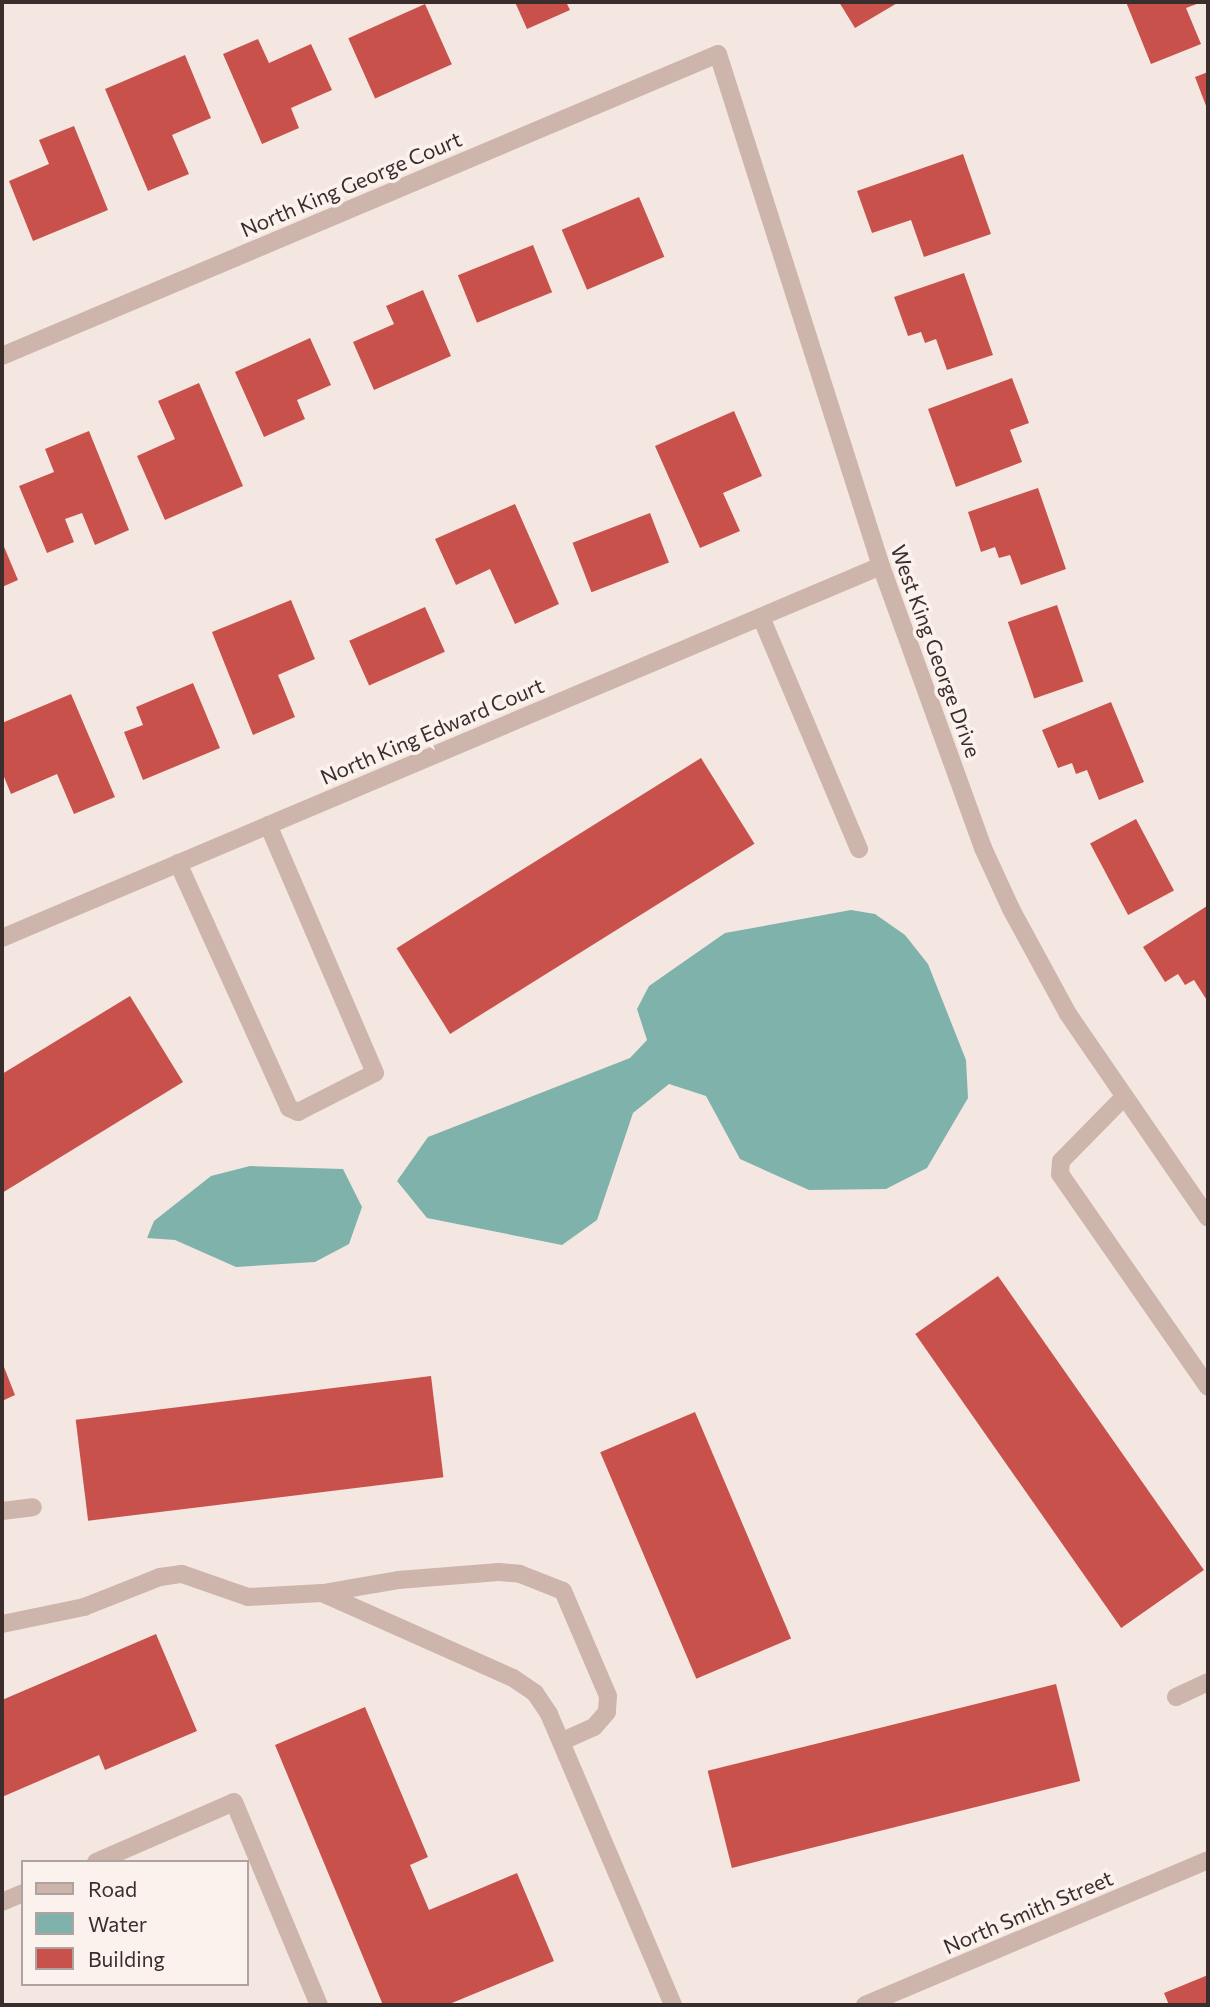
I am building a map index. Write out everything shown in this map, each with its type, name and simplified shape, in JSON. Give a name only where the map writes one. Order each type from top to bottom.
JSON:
[{"type":"street","name":"North King George Court","points":[[2,356],[718,54]]},
{"type":"street","name":"West King George Drive","points":[[718,54],[881,566],[983,848],[1010,909],[1068,1014],[1208,1218]]},
{"type":"street","name":"North King Edward Court","points":[[2,938],[881,566]]},
{"type":"street","points":[[761,617],[859,849]]},
{"type":"street","points":[[178,863],[289,1108],[299,1112],[375,1073],[268,825]]},
{"type":"street","points":[[1124,1098],[1061,1161],[1060,1174],[1208,1387]]},
{"type":"street","points":[[2,1511],[33,1507]]},
{"type":"street","points":[[2,1624],[84,1607],[160,1577],[182,1574],[248,1597],[323,1593],[398,1580],[499,1572],[520,1574],[564,1591],[608,1696],[607,1712],[594,1727],[562,1741]]},
{"type":"street","points":[[323,1593],[513,1678],[535,1693],[562,1741],[673,2005]]},
{"type":"street","points":[[1176,1697],[1208,1682]]},
{"type":"street","points":[[101,1860],[234,1802],[319,2005]]},
{"type":"street","name":"North Smith Street","points":[[864,2005],[1208,1860]]},
{"type":"street","points":[[2,1902],[21,1895]]},
{"type":"water","points":[[851,910],[875,914],[905,935],[928,964],[966,1060],[968,1098],[927,1168],[886,1189],[809,1190],[740,1159],[706,1096],[669,1084],[633,1113],[597,1220],[562,1245],[427,1218],[397,1181],[428,1137],[630,1058],[647,1040],[637,1009],[649,986],[725,933]]},
{"type":"water","points":[[250,1166],[343,1169],[362,1207],[349,1244],[315,1262],[236,1267],[175,1240],[147,1238],[154,1221],[211,1176]]},
{"type":"building","points":[[515,2],[566,2],[570,10],[527,29]]},
{"type":"building","points":[[839,2],[899,2],[855,28]]},
{"type":"building","points":[[1126,2],[1202,2],[1186,8],[1201,44],[1151,64]]},
{"type":"building","points":[[425,4],[452,64],[375,98],[348,38]]},
{"type":"building","points":[[258,39],[269,63],[311,44],[332,90],[291,108],[299,128],[262,144],[223,54]]},
{"type":"building","points":[[185,55],[211,118],[172,135],[189,174],[148,191],[105,89]]},
{"type":"building","points":[[1208,72],[1208,111],[1195,77]]},
{"type":"building","points":[[74,126],[108,210],[33,241],[9,181],[49,164],[39,140]]},
{"type":"building","points":[[963,154],[991,234],[924,257],[911,220],[872,233],[857,191]]},
{"type":"building","points":[[639,197],[664,257],[587,290],[562,230]]},
{"type":"building","points":[[533,245],[552,292],[477,323],[458,275]]},
{"type":"building","points":[[964,273],[993,355],[947,370],[936,339],[925,343],[921,332],[908,336],[894,297]]},
{"type":"building","points":[[423,290],[451,356],[374,390],[353,342],[394,324],[386,306]]},
{"type":"building","points":[[310,338],[331,385],[297,400],[305,419],[264,437],[235,372]]},
{"type":"building","points":[[1012,378],[1029,423],[1010,430],[1022,462],[956,487],[928,409]]},
{"type":"building","points":[[199,383],[243,486],[165,520],[137,456],[175,439],[158,401]]},
{"type":"building","points":[[734,411],[762,476],[723,493],[740,531],[700,548],[655,446]]},
{"type":"building","points":[[89,431],[129,530],[95,545],[82,513],[65,519],[74,542],[47,553],[19,486],[54,472],[45,449]]},
{"type":"building","points":[[1038,488],[1066,569],[1021,585],[1010,555],[999,558],[995,547],[981,552],[968,512]]},
{"type":"building","points":[[515,504],[559,604],[515,624],[490,569],[456,585],[435,539]]},
{"type":"building","points":[[650,513],[669,562],[592,592],[573,543]]},
{"type":"building","points":[[2,542],[18,580],[2,587]]},
{"type":"building","points":[[291,600],[315,659],[278,675],[295,717],[253,735],[212,632]]},
{"type":"building","points":[[1057,605],[1083,682],[1034,699],[1008,622]]},
{"type":"building","points":[[425,607],[445,652],[369,686],[349,641]]},
{"type":"building","points":[[193,683],[220,748],[143,780],[124,732],[143,725],[136,707]]},
{"type":"building","points":[[71,694],[115,797],[74,814],[57,774],[11,794],[2,772],[2,723]]},
{"type":"building","points":[[1111,702],[1144,782],[1099,800],[1087,770],[1076,774],[1072,763],[1058,768],[1042,730]]},
{"type":"building","points":[[701,758],[755,844],[450,1034],[397,948]]},
{"type":"building","points":[[1136,819],[1174,891],[1128,915],[1090,843]]},
{"type":"building","points":[[1207,906],[1208,1002],[1194,980],[1185,985],[1178,974],[1165,982],[1143,947]]},
{"type":"building","points":[[130,996],[183,1082],[2,1193],[2,1074]]},
{"type":"building","points":[[998,1276],[1204,1570],[1121,1628],[915,1334]]},
{"type":"building","points":[[2,1362],[15,1395],[2,1401]]},
{"type":"building","points":[[431,1376],[443,1477],[88,1521],[76,1420]]},
{"type":"building","points":[[695,1412],[791,1638],[696,1679],[600,1452]]},
{"type":"building","points":[[156,1634],[197,1731],[105,1770],[99,1755],[2,1797],[2,1700]]},
{"type":"building","points":[[1056,1684],[1080,1781],[732,1868],[708,1771]]},
{"type":"building","points":[[365,1707],[428,1857],[410,1865],[429,1910],[517,1873],[554,1961],[447,2005],[383,2005],[275,1745]]},
{"type":"building","points":[[1208,1975],[1208,2005],[1169,2005],[1164,1993]]}]
